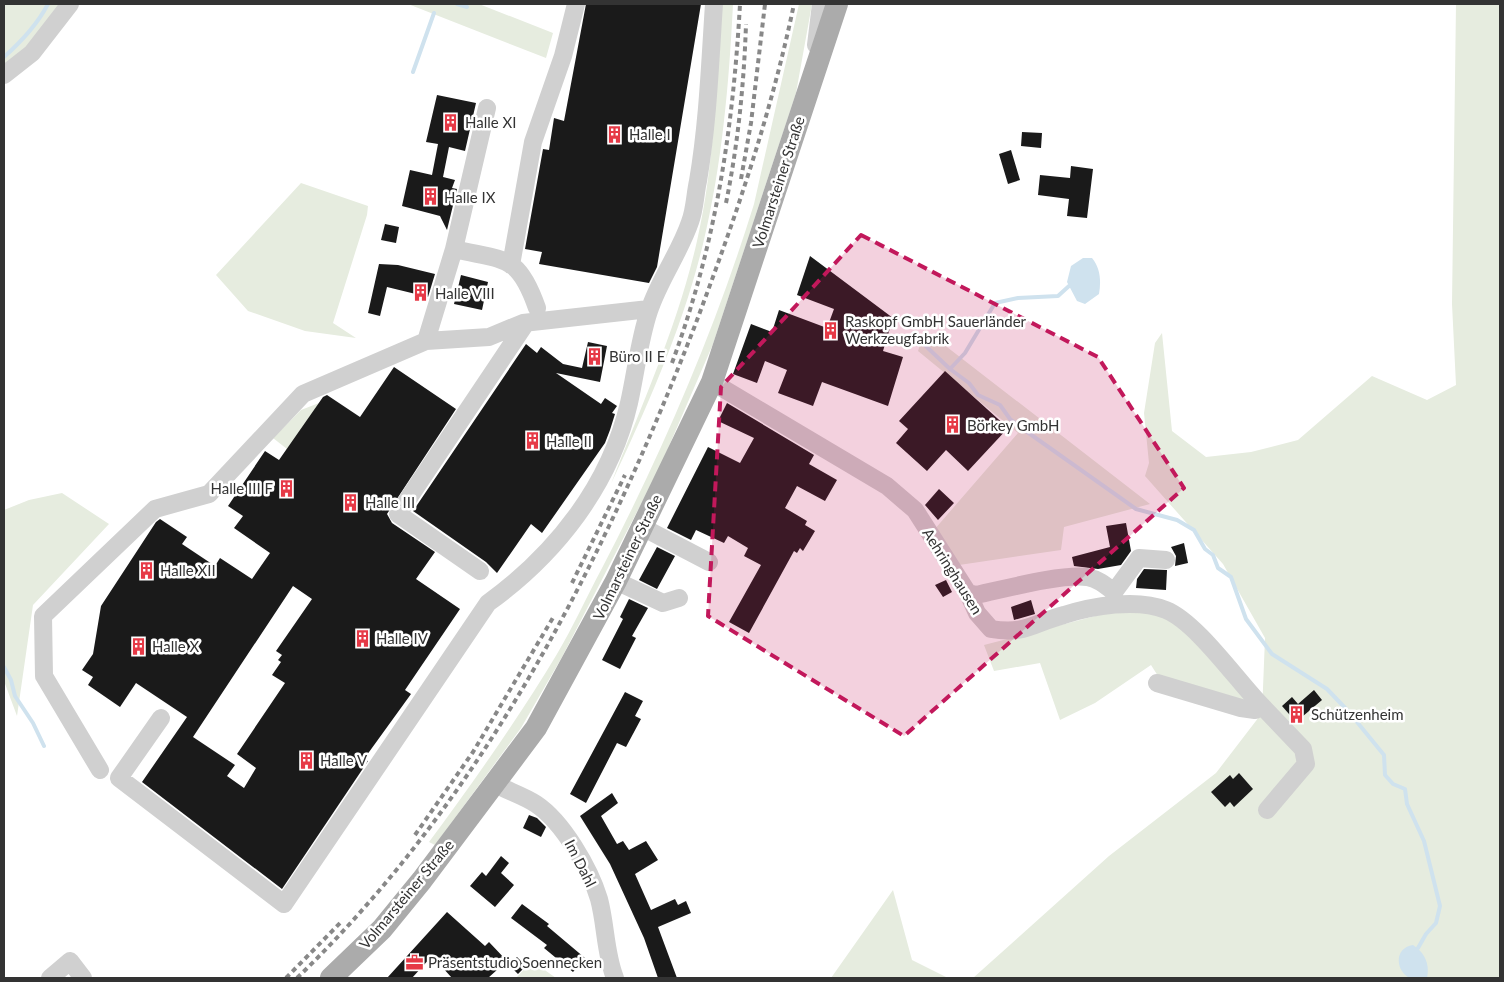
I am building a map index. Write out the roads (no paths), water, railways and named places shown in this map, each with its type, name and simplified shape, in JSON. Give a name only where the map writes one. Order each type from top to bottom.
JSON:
[{"type":"main road","name":"Volmarsteiner Straße","points":[[331,978],[382,928],[422,880],[536,728],[616,581],[712,382],[837,4]]},
{"type":"street","points":[[4,75],[32,53],[70,4]]},
{"type":"street","points":[[512,264],[533,142],[563,56],[576,4]]},
{"type":"street","points":[[160,718],[119,778],[284,904],[488,603],[513,585],[543,557],[574,520],[596,488],[617,438],[628,404],[649,309],[690,221],[705,139],[714,4]]},
{"type":"street","name":"Volmarsteiner Straße","points":[[813,75],[821,4]]},
{"type":"street","points":[[426,341],[454,249],[487,108]]},
{"type":"street","points":[[454,249],[505,260],[512,264],[524,276],[537,308]]},
{"type":"street","points":[[100,770],[44,676],[43,616],[155,509],[209,494],[303,394],[426,341],[489,336],[526,323],[649,309]]},
{"type":"street","points":[[480,571],[398,514],[526,323]]},
{"type":"street","name":"Aehringhausen","points":[[712,382],[887,486],[915,510],[968,593],[978,613],[991,629],[1022,631],[1064,615],[1122,603],[1166,610],[1199,636],[1303,749],[1306,764],[1267,810]]},
{"type":"street","points":[[642,527],[709,562]]},
{"type":"street","points":[[968,593],[976,594],[1069,578],[1088,577],[1102,582],[1114,592],[1139,558],[1166,560]]},
{"type":"street","points":[[616,581],[662,603],[679,598]]},
{"type":"street","points":[[1158,683],[1241,708],[1256,710],[1260,704]]},
{"type":"street","name":"Im Dahl","points":[[494,784],[536,804],[559,822],[577,853],[598,898],[610,965],[615,978]]},
{"type":"street","points":[[50,978],[70,961],[83,978]]},
{"type":"water","points":[[1083,258],[1092,258],[1099,271],[1100,280],[1099,294],[1085,304],[1077,301],[1067,282],[1071,266]]},
{"type":"water","points":[[1413,945],[1426,959],[1428,968],[1427,978],[1410,978],[1402,971],[1399,960],[1400,955],[1407,947]]},
{"type":"waterway","points":[[4,57],[29,32],[48,4]]},
{"type":"waterway","points":[[457,4],[467,7]]},
{"type":"waterway","points":[[413,72],[434,13]]},
{"type":"waterway","points":[[950,369],[965,353],[995,303],[1018,298],[1058,296],[1069,286]]},
{"type":"waterway","points":[[913,334],[950,369],[969,383],[978,395],[1000,405],[1010,419],[1023,429],[1136,509],[1177,520],[1194,530],[1205,549],[1213,555],[1218,568],[1231,577],[1246,619],[1272,654],[1327,689],[1348,711],[1384,755],[1385,775],[1393,784],[1405,789],[1407,804],[1424,841],[1440,906],[1436,923],[1426,934],[1418,948]]},
{"type":"waterway","points":[[4,667],[11,680],[15,696],[33,723],[44,746]]},
{"type":"railway","points":[[672,363],[700,274],[720,186],[733,96],[740,4]]},
{"type":"railway","points":[[741,179],[751,123],[765,4]]},
{"type":"railway","points":[[297,978],[363,909],[424,835],[480,757],[530,675],[577,591],[619,505],[658,417],[709,288],[763,127],[794,4]]},
{"type":"railway","points":[[726,203],[740,114],[746,24]]},
{"type":"railway","points":[[572,583],[625,475]]},
{"type":"railway","points":[[415,835],[473,752],[554,616]]},
{"type":"railway","points":[[286,978],[342,921]]},
{"type":"place","name":"Halle XI","points":[[451,122]]},
{"type":"place","name":"Halle I","points":[[615,134]]},
{"type":"place","name":"Halle IX","points":[[430,197]]},
{"type":"place","name":"Halle VIII","points":[[421,293]]},
{"type":"place","name":"Raskopf GmbH Sauerländer Werkzeugfabrik","points":[[831,330]]},
{"type":"place","name":"Büro II E","points":[[595,356]]},
{"type":"place","name":"Börkey GmbH","points":[[953,425]]},
{"type":"place","name":"Halle II","points":[[532,441]]},
{"type":"place","name":"Halle III F","points":[[287,488]]},
{"type":"place","name":"Halle III","points":[[351,502]]},
{"type":"place","name":"Halle XII","points":[[146,570]]},
{"type":"place","name":"Halle IV","points":[[362,638]]},
{"type":"place","name":"Halle X","points":[[138,646]]},
{"type":"place","name":"Schützenheim","points":[[1297,714]]},
{"type":"place","name":"Halle V","points":[[306,760]]},
{"type":"place","name":"Präsentstudio Soennecken","points":[[414,962]]}]
